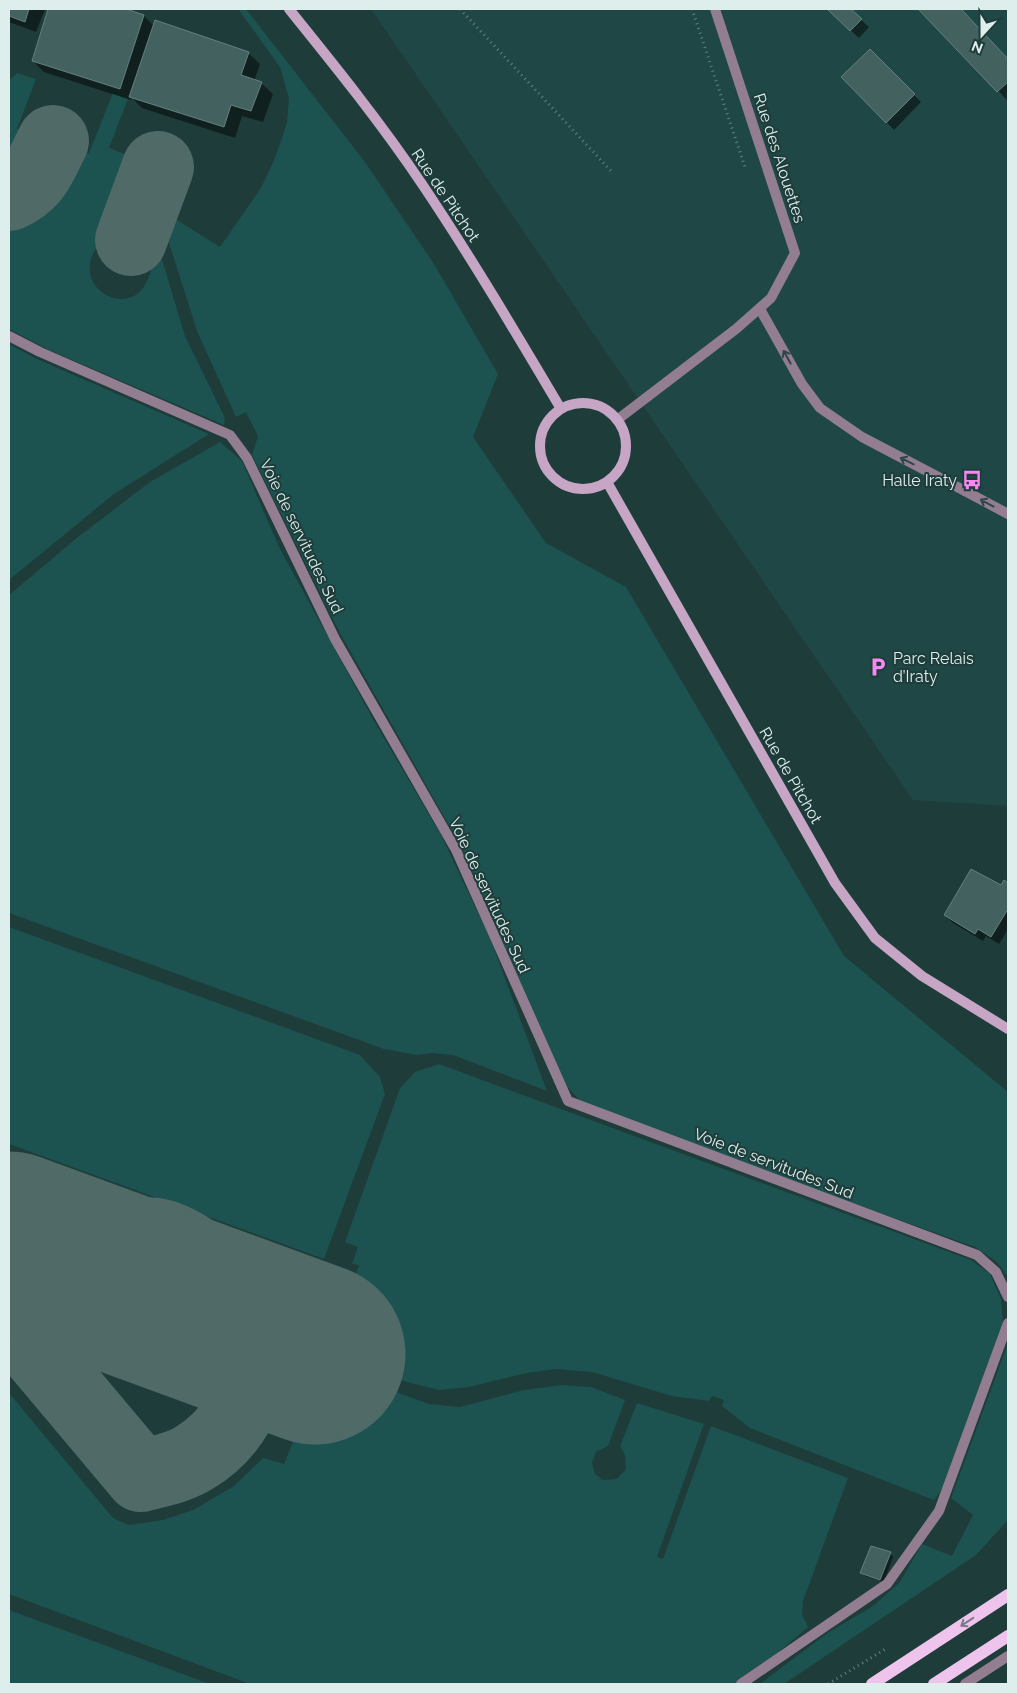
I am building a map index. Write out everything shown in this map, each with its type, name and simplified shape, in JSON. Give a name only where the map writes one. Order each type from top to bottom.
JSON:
[{"type":"main road","points":[[872,1684],[1008,1595]]},
{"type":"main road","points":[[934,1684],[1008,1636]]},
{"type":"street","name":"Rue de Pitchot","points":[[290,9],[349,84],[421,183],[477,268],[560,409]]},
{"type":"street","name":"Rue des Alouettes","points":[[617,420],[736,329],[772,298],[795,253],[715,9]]},
{"type":"street","points":[[760,309],[802,384],[820,408],[862,437],[1008,514]]},
{"type":"street","name":"Voie de servitudes Sud","points":[[9,336],[40,352],[230,435],[247,458],[335,639],[456,850],[568,1101],[977,1255],[996,1272],[1008,1297]]},
{"type":"street","points":[[585,403],[597,405],[608,411],[617,420],[624,432],[627,446],[624,460],[618,472],[607,482],[595,488],[581,490],[556,480],[547,469],[541,457],[540,443],[543,430],[550,418],[560,409],[572,404],[585,403]]},
{"type":"street","name":"Rue de Pitchot","points":[[607,482],[835,883],[875,938],[922,976],[1008,1029]]},
{"type":"street","points":[[741,1684],[887,1584],[939,1511],[1008,1323]]},
{"type":"street","points":[[965,1684],[1008,1656]]},
{"type":"path","points":[[460,9],[612,172]]},
{"type":"path","points":[[692,9],[745,168]]},
{"type":"shaded area","points":[[238,9],[246,9],[365,162],[434,264],[498,374],[473,437],[546,543],[626,587],[844,956],[1008,1092],[1008,1277],[997,1262],[975,1247],[587,1108],[563,1082],[464,852],[340,633],[252,455],[258,436],[246,412],[236,417],[197,331],[158,208],[220,247],[261,188],[275,158],[287,123],[289,98],[280,67]]},
{"type":"shaded area","points":[[371,9],[1008,9],[1008,806],[913,800]]},
{"type":"shaded area","points":[[17,73],[36,79],[17,129],[35,135],[41,147],[24,177],[9,187],[9,81]]},
{"type":"shaded area","points":[[113,93],[128,99],[109,148],[148,163],[120,230],[94,252],[90,266],[91,278],[97,288],[106,295],[117,299],[128,298],[138,293],[146,283],[151,271],[145,243],[151,223],[185,336],[225,418],[224,425],[49,350],[9,329],[9,202],[22,198],[35,189],[55,153],[66,147],[89,153]]},
{"type":"shaded area","points":[[9,344],[37,359],[209,434],[114,494],[9,580]]},
{"type":"shaded area","points":[[220,442],[242,461],[279,547],[374,721],[441,835],[490,938],[547,1091],[453,1055],[432,1053],[417,1055],[384,1049],[9,913],[9,595],[78,537],[150,482]]},
{"type":"shaded area","points":[[9,927],[360,1055],[380,1077],[385,1094],[324,1259],[9,1144]]},
{"type":"shaded area","points":[[439,1064],[971,1260],[990,1274],[1001,1299],[1003,1323],[941,1491],[934,1500],[750,1428],[722,1406],[724,1400],[712,1396],[709,1401],[672,1396],[592,1372],[556,1369],[527,1373],[469,1387],[439,1390],[407,1382],[328,1352],[359,1265],[352,1264],[358,1247],[345,1242],[400,1088],[415,1072]]},
{"type":"shaded area","points":[[1008,1343],[1008,1520],[976,1555],[784,1684],[760,1684],[826,1634],[873,1606],[900,1582],[922,1544],[952,1556],[973,1515],[951,1498]]},
{"type":"shaded area","points":[[324,1366],[429,1404],[460,1407],[524,1390],[562,1385],[591,1387],[625,1400],[608,1446],[596,1452],[592,1463],[595,1474],[603,1480],[617,1479],[626,1469],[625,1455],[620,1446],[637,1403],[704,1424],[657,1557],[663,1559],[711,1426],[848,1478],[803,1601],[802,1614],[808,1627],[741,1684],[250,1684],[9,1594],[9,1393],[113,1518],[129,1525],[163,1520],[193,1510],[234,1486],[263,1458],[284,1464]]},
{"type":"shaded area","points":[[9,1610],[210,1684],[9,1684]]},
{"type":"building","points":[[9,9],[29,9],[25,22],[9,16]]},
{"type":"building","points":[[48,9],[126,9],[144,15],[120,89],[32,61]]},
{"type":"building","points":[[827,9],[851,9],[862,19],[850,31]]},
{"type":"building","points":[[918,9],[961,9],[1008,59],[1008,82],[997,92]]},
{"type":"building","points":[[155,20],[249,52],[241,75],[262,82],[251,111],[231,105],[224,127],[129,97]]},
{"type":"building","points":[[870,49],[915,94],[886,123],[841,77]]},
{"type":"building","points":[[971,869],[1001,885],[1004,880],[1008,883],[1008,909],[991,937],[978,929],[975,934],[944,915]]},
{"type":"building","points":[[871,1546],[891,1552],[880,1580],[860,1573]]},
{"type":"taxiway","points":[[9,195],[25,185],[36,173],[53,141]]},
{"type":"taxiway","points":[[131,240],[158,167]]},
{"type":"taxiway","points":[[9,1319],[141,1476],[182,1464],[194,1458],[220,1438],[238,1413],[250,1385],[254,1356],[250,1327],[240,1299],[222,1274],[197,1253],[182,1244],[167,1237],[150,1233],[115,1235],[97,1239],[85,1243],[61,1261]]},
{"type":"runway","points":[[9,1242],[315,1354]]},
{"type":"place","name":"Halle Iraty","points":[[972,480]]},
{"type":"place","name":"Parc Relais d’Iraty","points":[[878,667]]}]
